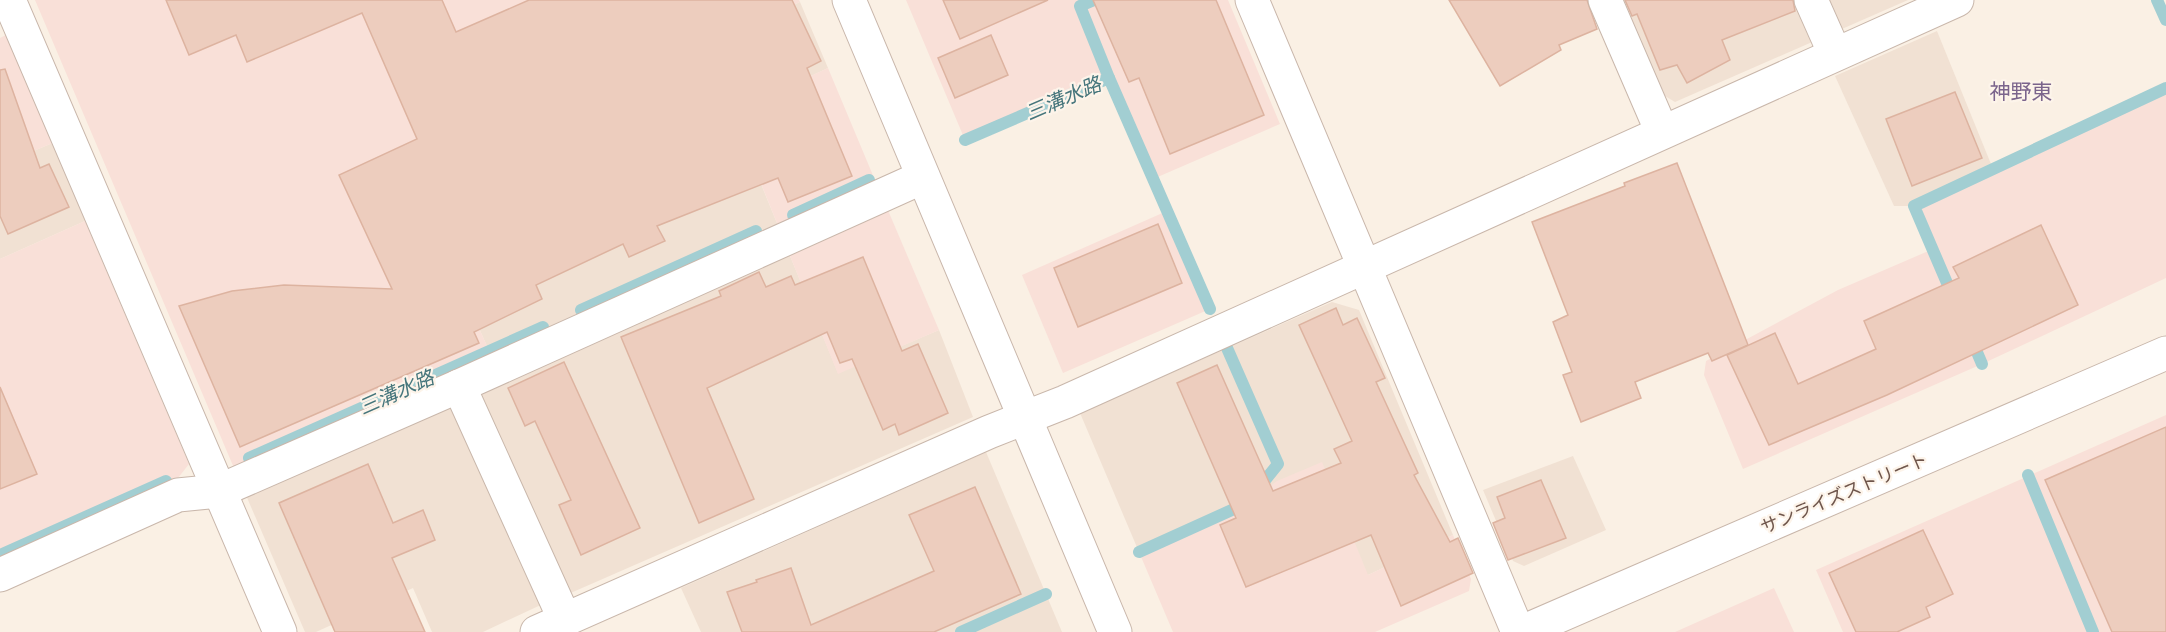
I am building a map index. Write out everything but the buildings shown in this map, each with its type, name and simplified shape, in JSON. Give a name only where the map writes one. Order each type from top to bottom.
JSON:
[{"type":"street","points":[[9,0],[280,632]]},
{"type":"street","points":[[849,0],[1115,632]]},
{"type":"street","points":[[1252,0],[1520,632]]},
{"type":"street","points":[[1605,0],[1662,132]]},
{"type":"street","points":[[1811,0],[1835,54]]},
{"type":"street","points":[[459,386],[551,626],[1025,417],[1065,402],[1957,0]]},
{"type":"street","points":[[0,575],[178,495],[219,491],[459,386],[923,177]]},
{"type":"street","name":"サンライズストリート","points":[[1520,632],[2166,354]]},
{"type":"shaded area","points":[[35,0],[799,0],[800,2],[409,172],[491,355],[234,468]]},
{"type":"shaded area","points":[[906,0],[1228,0],[1280,124],[1153,179],[1109,78],[965,140]]},
{"type":"shaded area","points":[[1617,0],[1908,0],[1675,102],[1655,90]]},
{"type":"shaded area","points":[[800,2],[828,68],[732,113],[779,228],[491,355],[409,172],[421,169]]},
{"type":"shaded area","points":[[1937,31],[1993,169],[1914,206],[1894,206],[1835,76]]},
{"type":"shaded area","points":[[8,34],[55,142],[0,165],[0,38]]},
{"type":"shaded area","points":[[828,68],[877,185],[779,228],[732,112]]},
{"type":"shaded area","points":[[2166,88],[2166,278],[1982,364],[1743,469],[1704,375],[1706,361],[1838,290],[1933,249],[1914,206]]},
{"type":"shaded area","points":[[55,142],[85,221],[0,259],[0,165]]},
{"type":"shaded area","points":[[887,208],[939,330],[838,374],[788,251]]},
{"type":"shaded area","points":[[1167,211],[1210,309],[1063,373],[1022,275]]},
{"type":"shaded area","points":[[85,221],[189,464],[174,483],[0,560],[0,259]]},
{"type":"shaded area","points":[[788,251],[838,373],[939,330],[973,417],[566,595],[475,388]]},
{"type":"shaded area","points":[[1332,302],[1359,310],[1453,535],[1368,575],[1246,504],[1139,552],[1080,413]]},
{"type":"shaded area","points":[[455,401],[545,603],[483,632],[432,632],[413,588],[316,632],[305,632],[245,493]]},
{"type":"shaded area","points":[[2166,415],[2166,632],[1843,632],[1816,570]]},
{"type":"shaded area","points":[[986,452],[1062,632],[701,632],[681,588]]},
{"type":"shaded area","points":[[1573,456],[1606,530],[1524,566],[1513,561],[1483,490]]},
{"type":"shaded area","points":[[1322,462],[1368,575],[1453,535],[1471,579],[1469,591],[1375,632],[1173,632],[1139,552],[1246,504],[1277,481]]},
{"type":"shaded area","points":[[1774,588],[1794,632],[1675,632]]},
{"type":"waterway","name":"三溝水路","points":[[965,140],[1109,78],[1080,6],[1094,0]]},
{"type":"waterway","points":[[2157,0],[2166,20]]},
{"type":"waterway","points":[[1109,78],[1210,309]]},
{"type":"waterway","points":[[1953,297],[1914,206],[2166,88]]},
{"type":"waterway","name":"三溝水路","points":[[793,215],[869,180]]},
{"type":"waterway","name":"三溝水路","points":[[581,310],[756,231]]},
{"type":"waterway","name":"三溝水路","points":[[249,458],[543,327]]},
{"type":"waterway","points":[[1971,338],[1982,364]]},
{"type":"waterway","points":[[1227,348],[1278,464],[1258,489]]},
{"type":"waterway","points":[[2028,475],[2093,632]]},
{"type":"waterway","name":"三溝水路","points":[[0,555],[166,481]]},
{"type":"waterway","points":[[1139,552],[1245,504]]},
{"type":"waterway","points":[[961,632],[1046,594]]},
{"type":"district","name":"神野東","points":[[2021,91]]}]
